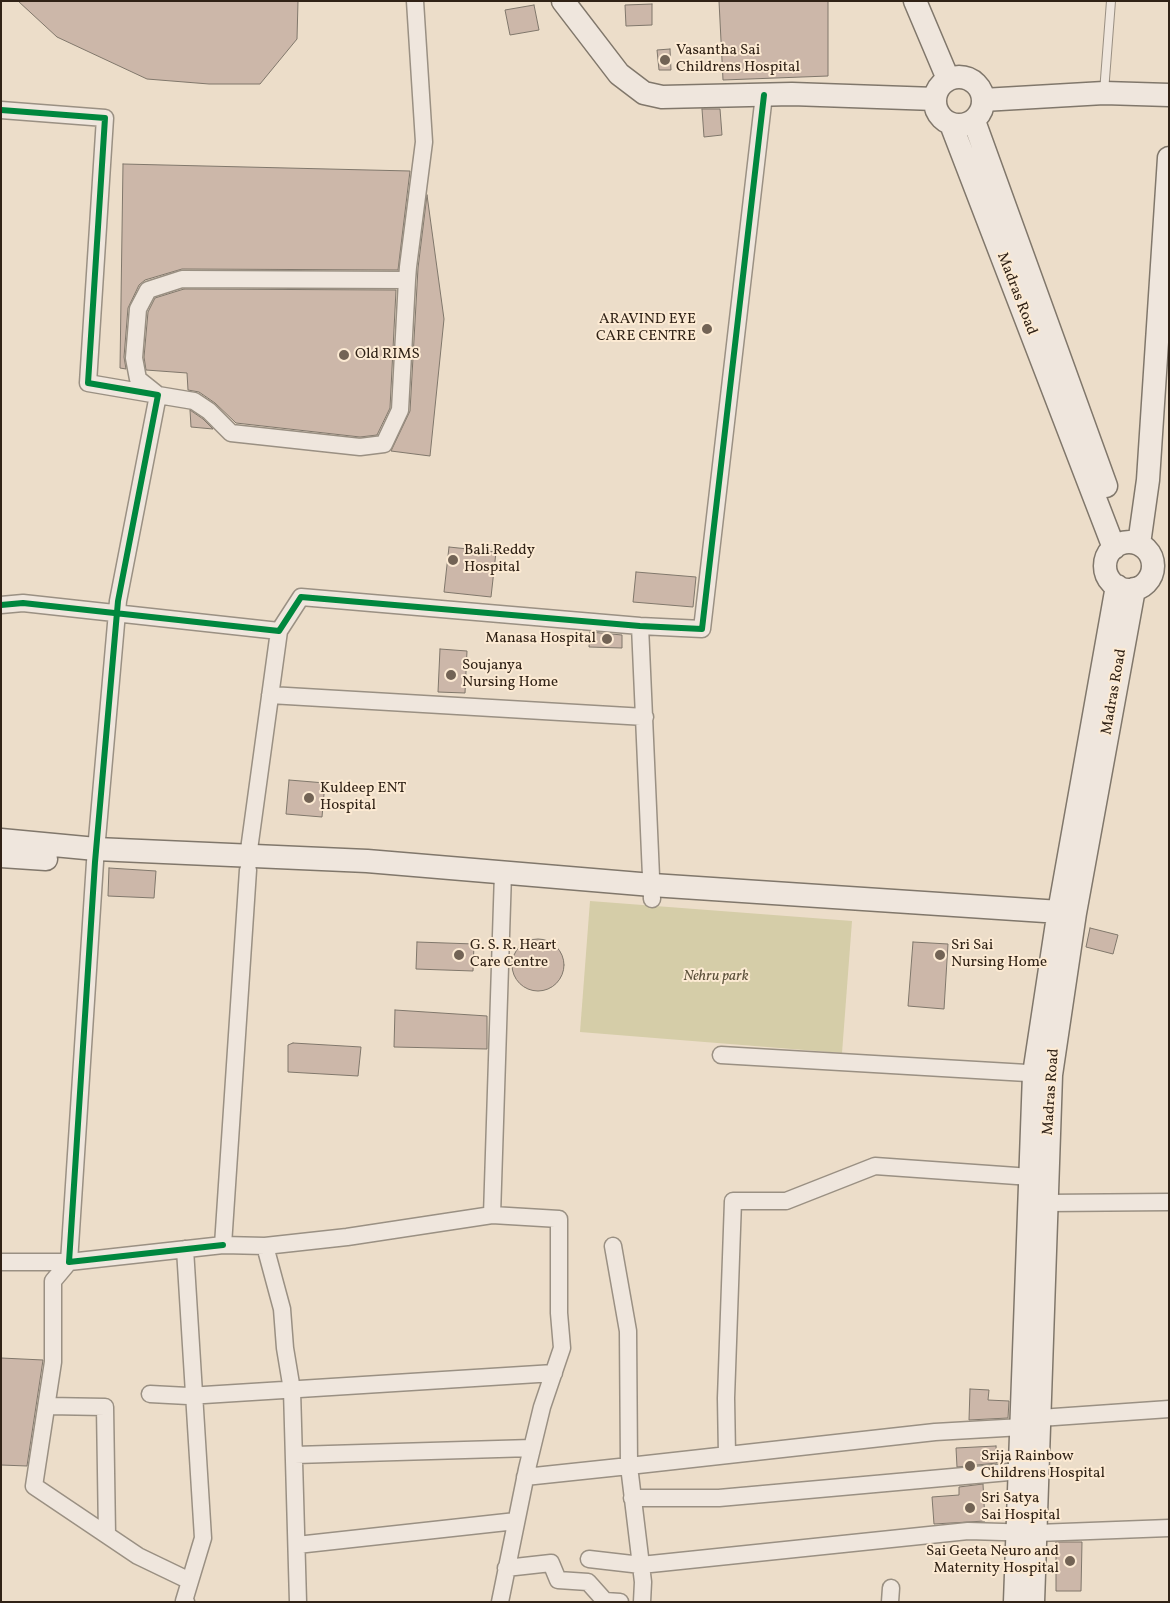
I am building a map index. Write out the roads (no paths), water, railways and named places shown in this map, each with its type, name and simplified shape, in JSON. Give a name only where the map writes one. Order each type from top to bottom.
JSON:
[{"type":"main road","points":[[563,1],[619,74],[644,93],[662,96],[764,95],[935,99]]},
{"type":"main road","points":[[915,1],[948,79]]},
{"type":"main road","points":[[964,77],[977,85],[983,100],[983,107],[974,120],[959,126],[952,124],[939,114],[935,99],[937,91],[948,79],[964,77]]},
{"type":"main road","points":[[983,100],[1104,93],[1169,95]]},
{"type":"main road","points":[[974,120],[1127,545]]},
{"type":"main road","name":"Madras Road","points":[[952,124],[1127,545]]},
{"type":"main road","points":[[1127,545],[1148,552],[1153,566],[1148,581],[1126,588],[1108,576],[1106,561],[1127,545],[1148,480],[1167,226],[1169,158]]},
{"type":"main road","name":"Madras Road","points":[[1033,1602],[1028,1532],[1031,1423],[1046,1203],[1042,1074],[1066,918],[1126,588]]},
{"type":"main road","points":[[1,840],[96,856]]},
{"type":"main road","points":[[1,856],[96,856],[248,863],[503,879],[590,896],[652,892],[1066,918]]},
{"type":"main road","points":[[1015,1602],[1028,1532],[1020,1471],[1031,1423],[1031,1176],[1042,1074]]},
{"type":"street","points":[[1,110],[105,118],[88,383],[194,402],[209,411],[231,433],[360,447],[384,444],[400,410],[407,280],[424,142],[415,1]]},
{"type":"street","points":[[223,1245],[248,863],[279,631],[301,597],[640,626],[702,629],[764,95]]},
{"type":"street","points":[[158,395],[138,379],[134,358],[138,310],[148,290],[182,279],[407,280]]},
{"type":"street","points":[[158,395],[117,614],[96,856],[69,1262],[53,1281],[53,1362],[48,1406],[34,1486],[138,1556],[190,1581]]},
{"type":"street","points":[[1,604],[23,603],[279,631]]},
{"type":"street","points":[[640,626],[652,892]]},
{"type":"street","points":[[270,695],[645,716]]},
{"type":"street","points":[[492,1215],[503,879]]},
{"type":"street","points":[[721,1055],[1042,1074]]},
{"type":"street","points":[[727,1455],[726,1398],[733,1201],[786,1201],[874,1166],[1031,1176]]},
{"type":"street","points":[[1046,1203],[1169,1202]]},
{"type":"street","points":[[1,1262],[69,1262],[223,1245],[265,1246],[347,1237],[492,1215],[559,1219],[559,1313],[562,1348],[532,1448],[500,1602]]},
{"type":"street","points":[[265,1246],[282,1309],[285,1348],[292,1390],[298,1602]]},
{"type":"street","points":[[613,1246],[628,1331],[629,1466],[641,1565],[642,1602]]},
{"type":"street","points":[[185,1249],[203,1538],[184,1601],[186,1602]]},
{"type":"street","points":[[150,1394],[194,1395],[292,1390],[554,1373]]},
{"type":"street","points":[[48,1406],[105,1407],[106,1535]]},
{"type":"street","points":[[525,1477],[935,1432],[1169,1409]]},
{"type":"street","points":[[295,1455],[532,1448]]},
{"type":"street","points":[[632,1498],[719,1498],[1020,1471]]},
{"type":"street","points":[[296,1545],[516,1521]]},
{"type":"street","points":[[589,1559],[641,1565],[968,1531],[1028,1532],[1169,1528]]},
{"type":"street","points":[[506,1568],[551,1563],[558,1580],[588,1582],[605,1601],[620,1602]]},
{"type":"lane","points":[[1104,93],[1111,1]]},
{"type":"place","name":"Vasantha Sai Childrens Hospital","points":[[665,60]]},
{"type":"place","name":"ARAVIND EYE CARE CENTRE","points":[[707,329]]},
{"type":"place","name":"Old RIMS","points":[[344,355]]},
{"type":"place","name":"Bali Reddy Hospital","points":[[453,560]]},
{"type":"place","name":"Manasa Hospital","points":[[607,639]]},
{"type":"place","name":"Soujanya Nursing Home","points":[[451,675]]},
{"type":"place","name":"Kuldeep ENT Hospital","points":[[309,798]]},
{"type":"place","name":"G. S. R. Heart Care Centre","points":[[459,955]]},
{"type":"place","name":"Sri Sai Nursing Home","points":[[940,955]]},
{"type":"place","name":"Srija Rainbow Childrens Hospital","points":[[970,1466]]},
{"type":"place","name":"Sri Satya Sai Hospital","points":[[970,1508]]},
{"type":"place","name":"Sai Geeta Neuro and Maternity Hospital","points":[[1070,1561]]},
{"type":"park label","name":"Nehru park","points":[[716,977]]}]
